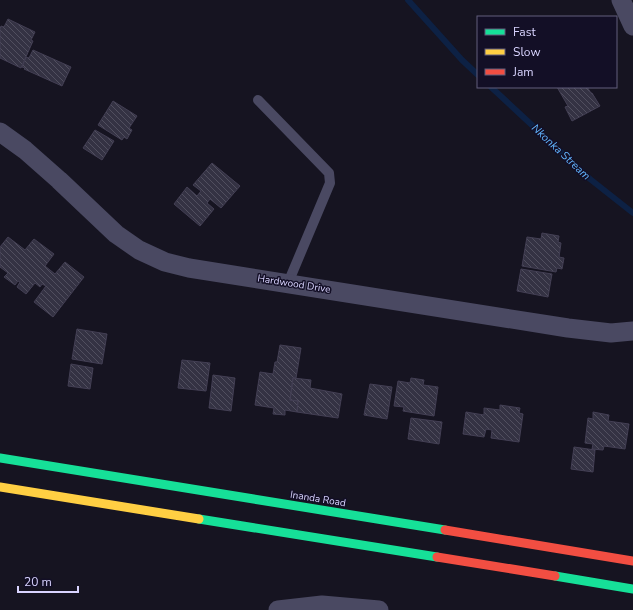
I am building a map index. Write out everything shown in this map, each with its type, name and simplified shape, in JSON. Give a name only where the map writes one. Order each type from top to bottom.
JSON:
[{"type":"main road","name":"Inanda Road","points":[[0,458],[633,561]]},
{"type":"main road","points":[[0,487],[633,590]]},
{"type":"street","points":[[621,0],[633,26]]},
{"type":"street","name":"Hardwood Drive","points":[[0,132],[59,180],[116,234],[139,250],[165,262],[189,268],[568,328],[611,333],[633,332]]},
{"type":"street","points":[[278,610],[322,605],[379,610]]},
{"type":"lane","points":[[258,100],[329,173],[330,183],[288,283]]},
{"type":"building","points":[[8,19],[35,32],[31,40],[33,41],[21,68],[0,58],[0,29],[1,26],[4,27]]},
{"type":"building","points":[[33,50],[71,67],[62,86],[22,67],[26,57],[29,58]]},
{"type":"building","points":[[558,88],[588,88],[600,106],[572,121],[565,107],[568,106]]},
{"type":"building","points":[[113,101],[137,116],[129,128],[132,130],[127,139],[124,137],[122,140],[98,125]]},
{"type":"building","points":[[95,130],[114,141],[102,160],[83,148]]},
{"type":"building","points":[[212,163],[240,186],[221,208],[210,199],[207,203],[214,209],[200,226],[174,204],[187,187],[197,196],[201,191],[193,185]]},
{"type":"building","points":[[542,233],[559,236],[558,242],[561,243],[559,257],[564,258],[562,269],[557,268],[556,272],[522,266],[527,237],[541,239]]},
{"type":"building","points":[[8,237],[25,250],[34,239],[54,254],[45,266],[55,274],[65,262],[84,277],[53,317],[34,302],[46,286],[42,284],[40,287],[35,283],[26,294],[17,287],[20,282],[18,281],[15,285],[4,277],[8,273],[0,267],[0,247]]},
{"type":"building","points":[[521,269],[552,274],[548,297],[517,291]]},
{"type":"building","points":[[77,329],[107,334],[102,364],[72,359]]},
{"type":"building","points":[[280,345],[301,348],[296,378],[293,378],[290,400],[298,401],[297,412],[285,410],[285,415],[273,414],[274,408],[255,405],[260,372],[273,374]]},
{"type":"building","points":[[182,360],[210,363],[206,391],[178,388]]},
{"type":"building","points":[[71,364],[93,368],[90,389],[68,386]]},
{"type":"building","points":[[213,375],[235,378],[231,411],[209,408]]},
{"type":"building","points":[[293,378],[311,380],[310,388],[342,394],[338,418],[297,412],[298,401],[290,400]]},
{"type":"building","points":[[411,378],[424,380],[423,385],[438,387],[434,416],[403,411],[404,407],[394,406],[398,381],[410,383]]},
{"type":"building","points":[[370,384],[392,387],[387,419],[364,415]]},
{"type":"building","points":[[500,405],[520,408],[519,413],[523,414],[519,442],[491,438],[492,430],[486,429],[484,437],[463,434],[466,412],[484,415],[484,408],[500,410]]},
{"type":"building","points":[[593,412],[609,415],[608,421],[629,424],[625,449],[604,446],[603,450],[592,449],[593,444],[585,443],[588,418],[593,419]]},
{"type":"building","points":[[411,418],[442,422],[439,444],[408,439]]},
{"type":"building","points":[[574,447],[595,450],[593,472],[571,469]]},
{"type":"waterway","name":"Nkonka Stream","points":[[408,0],[462,60],[477,74]]},
{"type":"waterway","name":"Nkonka Stream","points":[[492,88],[590,179],[633,213]]},
{"type":"traffic: fast","points":[[0,458],[445,530]]},
{"type":"traffic: fast","points":[[199,519],[437,557]]},
{"type":"traffic: fast","points":[[555,576],[633,589]]},
{"type":"traffic: slow","points":[[0,487],[199,519]]},
{"type":"traffic: jam","points":[[445,530],[633,561]]},
{"type":"traffic: jam","points":[[437,557],[555,576]]}]
